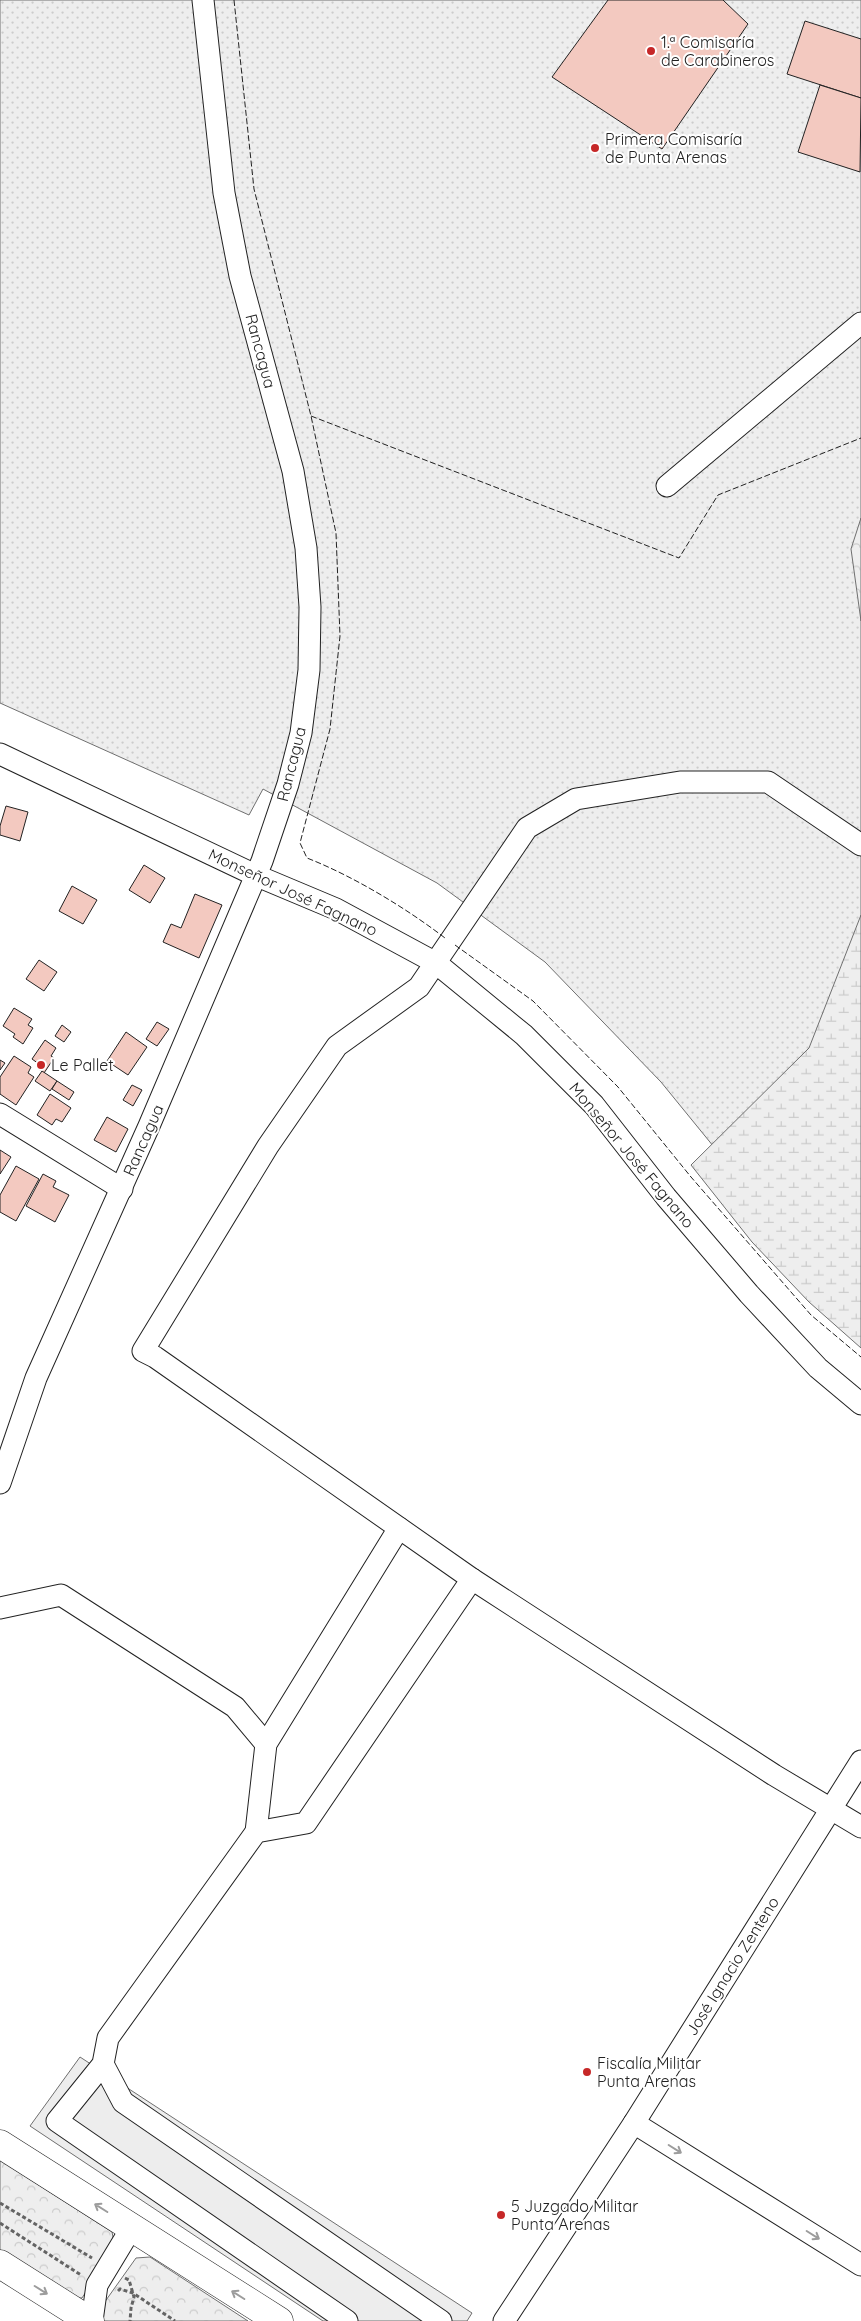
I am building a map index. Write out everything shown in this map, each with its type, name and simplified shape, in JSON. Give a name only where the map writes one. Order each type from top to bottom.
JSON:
[{"type":"main road","points":[[0,2144],[279,2321]]},
{"type":"main road","points":[[0,2264],[91,2321]]},
{"type":"street","name":"Rancagua","points":[[0,1480],[36,1378],[82,1272],[122,1189],[262,861],[288,784],[301,732],[309,670],[310,607],[306,548],[293,471],[240,276],[224,193],[203,0]]},
{"type":"street","points":[[667,486],[861,323]]},
{"type":"street","name":"Monseñor José Fagnano","points":[[0,754],[255,875],[336,909],[436,962],[524,1035],[594,1105],[666,1197],[749,1294],[818,1368],[861,1404]]},
{"type":"street","points":[[861,845],[768,782],[680,782],[576,799],[527,828],[419,987],[337,1046],[268,1146],[143,1351],[155,1357],[472,1579],[774,1774],[861,1827]]},
{"type":"street","points":[[0,1114],[122,1189]]},
{"type":"street","points":[[347,2321],[57,2121],[103,2064],[108,2038],[256,1832],[266,1744],[399,1528]]},
{"type":"street","points":[[256,1832],[306,1823],[472,1579]]},
{"type":"street","points":[[0,1608],[61,1595],[235,1707],[266,1744]]},
{"type":"street","name":"José Ignacio Zenteno","points":[[504,2321],[634,2123],[861,1761]]},
{"type":"street","points":[[103,2064],[123,2102],[441,2321]]},
{"type":"street","points":[[634,2123],[861,2265]]},
{"type":"street","points":[[91,2321],[97,2285],[132,2227]]},
{"type":"path","points":[[0,2203],[129,2280],[134,2297],[130,2321]]},
{"type":"green space","points":[[0,0],[861,0],[861,1318],[806,1260],[661,1082],[545,962],[437,883],[263,789],[249,815],[0,703]]},
{"type":"green space","points":[[861,518],[861,621],[851,549]]},
{"type":"green space","points":[[861,915],[861,1348],[809,1302],[752,1242],[691,1165],[809,1048]]},
{"type":"green space","points":[[0,2160],[112,2232],[115,2247],[82,2298],[66,2298],[0,2253]]},
{"type":"green space","points":[[150,2257],[248,2321],[104,2321],[99,2317],[99,2310],[136,2258]]},
{"type":"shaded area","points":[[80,2057],[472,2313],[467,2321],[323,2321],[30,2126]]},
{"type":"building","name":"1.ª Comisaría de Carabineros","points":[[608,0],[723,0],[748,24],[662,149],[552,77]]},
{"type":"building","points":[[805,21],[861,39],[861,98],[787,74]]},
{"type":"building","points":[[820,85],[861,98],[860,172],[798,152]]},
{"type":"building","points":[[6,806],[28,812],[20,841],[0,835],[0,826]]},
{"type":"building","points":[[144,865],[165,878],[150,903],[129,890]]},
{"type":"building","points":[[72,886],[97,900],[83,924],[59,911]]},
{"type":"building","points":[[195,894],[222,905],[199,958],[163,942],[171,924],[181,928]]},
{"type":"building","points":[[39,960],[57,972],[44,991],[26,979]]},
{"type":"building","points":[[14,1008],[32,1019],[28,1025],[33,1028],[23,1044],[13,1037],[15,1034],[3,1026]]},
{"type":"building","points":[[157,1022],[169,1029],[157,1046],[146,1039]]},
{"type":"building","points":[[62,1025],[71,1032],[64,1042],[55,1036]]},
{"type":"building","points":[[126,1032],[147,1047],[128,1075],[107,1061]]},
{"type":"building","points":[[45,1040],[56,1048],[51,1056],[54,1058],[44,1073],[36,1067],[39,1064],[32,1059]]},
{"type":"building","points":[[14,1056],[31,1067],[28,1073],[34,1077],[16,1105],[0,1094],[0,1077]]},
{"type":"building","points":[[0,1060],[5,1063],[0,1070]]},
{"type":"building","points":[[42,1071],[57,1081],[50,1091],[35,1081]]},
{"type":"building","points":[[57,1081],[74,1092],[69,1100],[52,1089]]},
{"type":"building","points":[[132,1085],[142,1090],[133,1106],[123,1100]]},
{"type":"building","points":[[50,1094],[71,1108],[62,1122],[56,1119],[52,1125],[37,1115]]},
{"type":"building","points":[[107,1117],[128,1129],[116,1152],[94,1140]]},
{"type":"building","points":[[0,1150],[11,1157],[0,1174]]},
{"type":"building","points":[[16,1166],[39,1179],[16,1221],[0,1212],[0,1195]]},
{"type":"building","points":[[43,1174],[56,1181],[53,1187],[69,1195],[55,1222],[26,1206]]},
{"type":"fence","points":[[234,0],[254,189],[311,416],[336,533],[340,636],[330,729],[300,843],[307,858],[325,865],[379,894],[445,938]]},
{"type":"fence","points":[[311,416],[679,558],[718,495],[861,438]]},
{"type":"fence","points":[[455,945],[533,1001],[618,1087],[691,1177],[811,1315],[861,1357]]},
{"type":"place","name":"1.ª Comisaría de Carabineros","points":[[651,51]]},
{"type":"place","name":"Primera Comisaría de Punta Arenas","points":[[595,148]]},
{"type":"place","name":"Le Pallet","points":[[41,1065]]},
{"type":"place","name":"Fiscalía Militar Punta Arenas","points":[[587,2072]]},
{"type":"place","name":"5 Juzgado Militar Punta Arenas","points":[[501,2215]]}]
